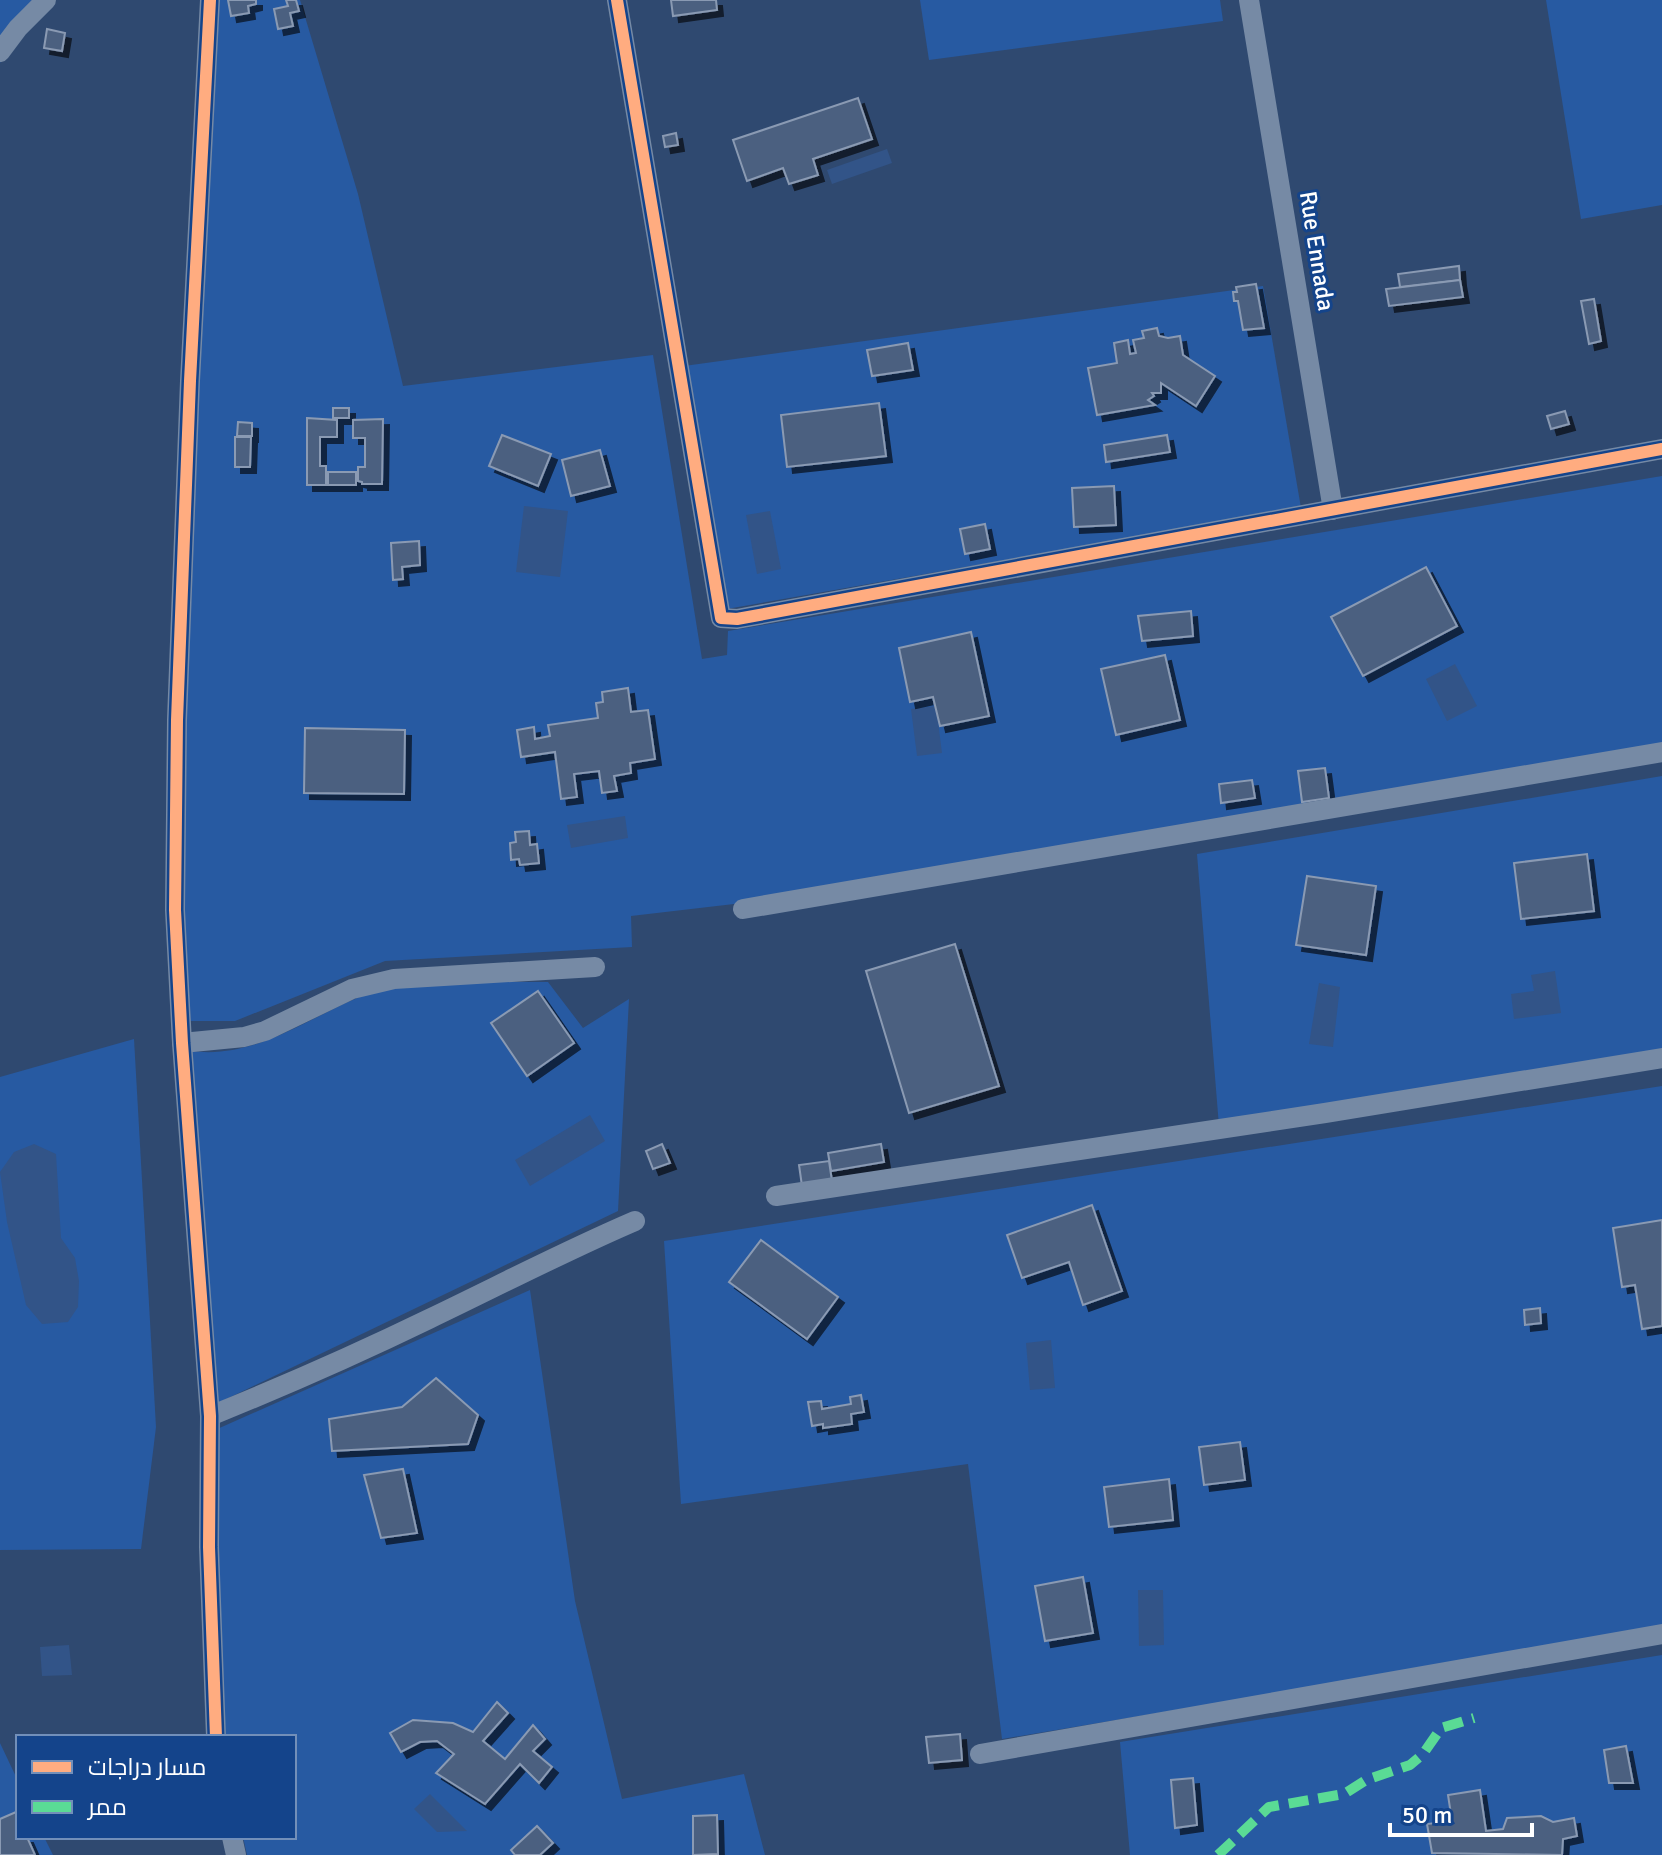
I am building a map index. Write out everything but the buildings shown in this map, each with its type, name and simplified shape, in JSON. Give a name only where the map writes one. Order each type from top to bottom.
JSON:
[{"type":"street","points":[[0,52],[18,28],[46,0]]},
{"type":"street","points":[[210,0],[190,381],[177,720],[175,910],[210,1416],[209,1547],[216,1735]]},
{"type":"street","points":[[617,0],[721,618],[737,619],[1662,449]]},
{"type":"street","name":"Rue Ennada","points":[[1249,0],[1333,510]]},
{"type":"street","points":[[743,909],[1662,752]]},
{"type":"street","points":[[182,1043],[244,1037],[265,1031],[352,989],[394,979],[595,967]]},
{"type":"street","points":[[776,1196],[1341,1111],[1662,1058]]},
{"type":"street","points":[[210,1416],[321,1369],[578,1245],[635,1221]]},
{"type":"street","points":[[980,1754],[1662,1634]]},
{"type":"shaded area","points":[[0,0],[52,0],[22,30],[0,63]]},
{"type":"shaded area","points":[[215,0],[300,0],[358,194],[403,386],[653,355],[702,659],[727,655],[728,631],[1662,476],[1662,748],[777,899],[631,916],[632,947],[385,961],[235,1021],[186,1021],[180,839]]},
{"type":"shaded area","points":[[920,0],[1220,0],[1223,21],[929,60]]},
{"type":"shaded area","points":[[1546,0],[1662,0],[1662,205],[1581,219]]},
{"type":"shaded area","points":[[887,149],[892,163],[832,184],[827,170]]},
{"type":"shaded area","points":[[1263,286],[1301,508],[721,610],[684,366]]},
{"type":"shaded area","points":[[524,506],[568,511],[560,577],[516,572]]},
{"type":"shaded area","points":[[770,511],[781,569],[757,574],[746,515]]},
{"type":"shaded area","points":[[1455,664],[1477,706],[1447,721],[1426,679]]},
{"type":"shaded area","points":[[936,706],[942,753],[917,756],[911,709]]},
{"type":"shaded area","points":[[1662,776],[1662,1055],[1219,1126],[1197,854]]},
{"type":"shaded area","points":[[625,816],[628,838],[571,848],[567,825]]},
{"type":"shaded area","points":[[1555,971],[1561,1013],[1514,1019],[1511,994],[1534,991],[1531,975]]},
{"type":"shaded area","points":[[464,982],[548,982],[583,1028],[629,999],[618,1211],[216,1404],[191,1051],[216,1052],[262,1042],[381,989]]},
{"type":"shaded area","points":[[1319,983],[1340,987],[1333,1047],[1309,1044]]},
{"type":"shaded area","points":[[134,1039],[156,1427],[141,1549],[0,1550],[0,1077]]},
{"type":"shaded area","points":[[1662,1086],[1662,1629],[1002,1739],[968,1464],[681,1504],[664,1241]]},
{"type":"shaded area","points":[[590,1115],[605,1141],[530,1186],[515,1160]]},
{"type":"shaded area","points":[[34,1144],[56,1154],[61,1238],[75,1258],[79,1281],[78,1307],[68,1322],[42,1324],[26,1305],[7,1222],[0,1172],[14,1152]]},
{"type":"shaded area","points":[[530,1290],[575,1601],[622,1799],[744,1774],[765,1855],[247,1855],[243,1839],[296,1839],[296,1735],[217,1735],[215,1430]]},
{"type":"shaded area","points":[[1051,1340],[1055,1388],[1030,1390],[1026,1343]]},
{"type":"shaded area","points":[[1138,1590],[1163,1590],[1164,1645],[1139,1646]]},
{"type":"shaded area","points":[[69,1645],[72,1675],[42,1676],[40,1647]]},
{"type":"shaded area","points":[[1662,1655],[1662,1855],[1130,1855],[1120,1742]]},
{"type":"shaded area","points":[[0,1743],[16,1777],[16,1839],[45,1839],[53,1855],[0,1855]]},
{"type":"shaded area","points":[[430,1794],[467,1831],[437,1832],[414,1809]]},
{"type":"marked path","points":[[1218,1855],[1269,1807],[1344,1794],[1366,1780],[1410,1765],[1423,1754],[1441,1728],[1474,1718]]},
{"type":"cycle path","points":[[210,0],[190,381],[177,720],[175,910],[210,1416],[209,1547],[216,1735]]},
{"type":"cycle path","points":[[617,0],[721,618],[737,619],[1662,449]]}]
